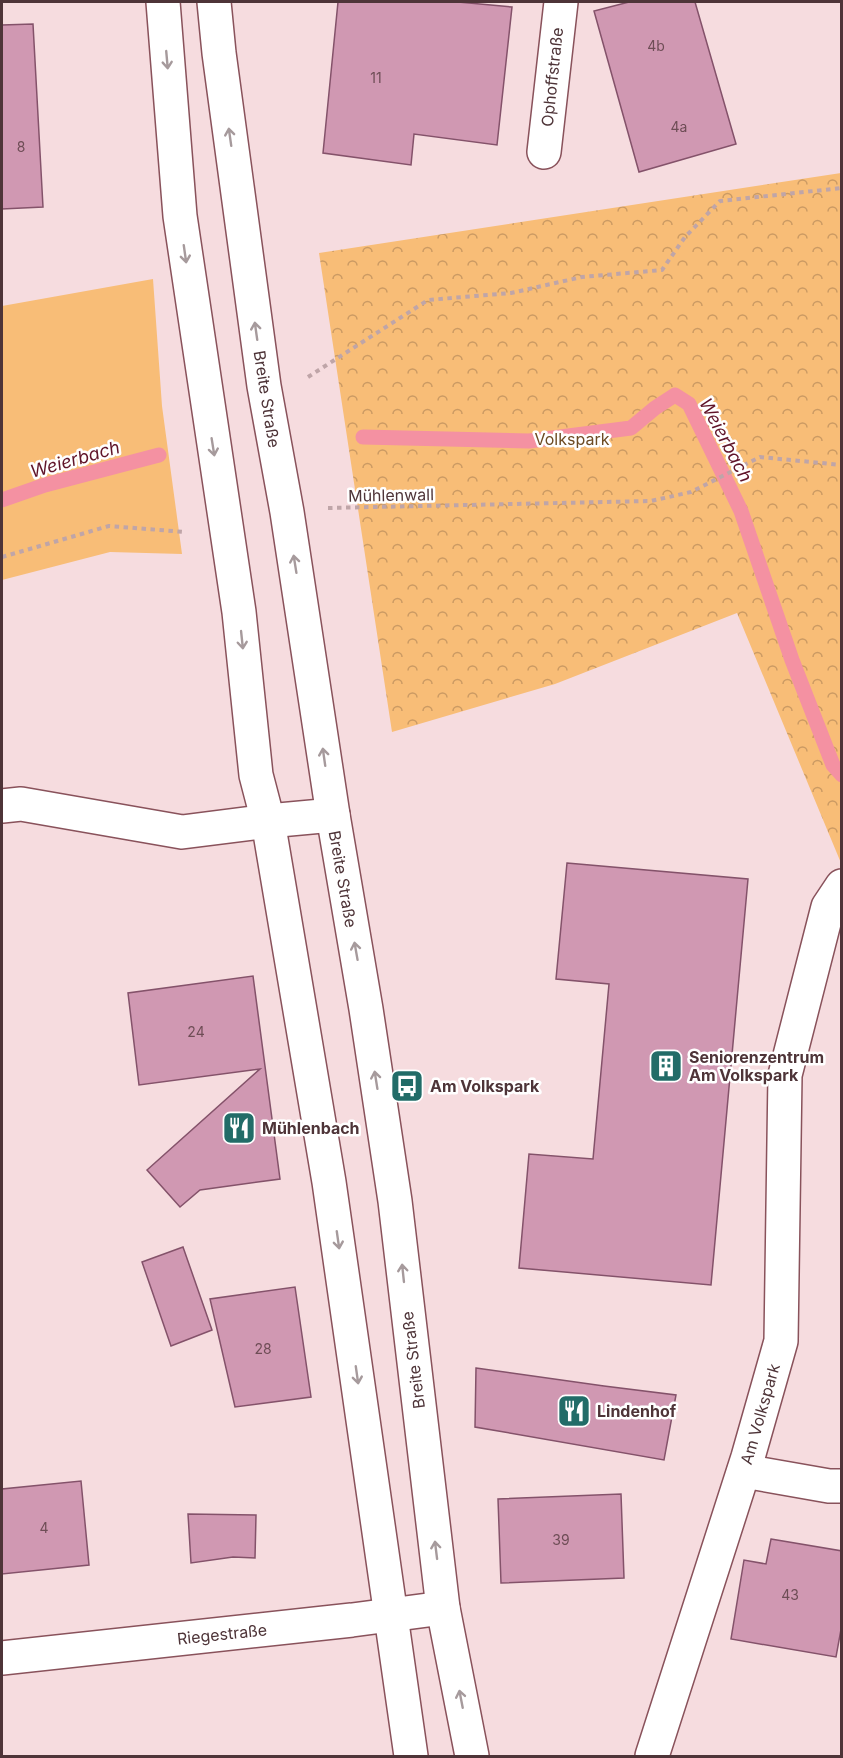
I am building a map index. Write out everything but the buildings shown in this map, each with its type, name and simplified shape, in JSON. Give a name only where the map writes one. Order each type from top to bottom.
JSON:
[{"type":"main road","points":[[163,2],[180,216],[239,612],[256,775],[268,821],[329,1182],[411,1756]]},
{"type":"main road","name":"Breite Straße","points":[[214,2],[264,386],[287,512],[395,1201],[442,1608],[472,1756]]},
{"type":"main road","name":"Ophoffstraße","points":[[544,152],[561,2]]},
{"type":"main road","points":[[2,806],[21,804],[182,832],[333,815]]},
{"type":"main road","name":"Am Volkspark","points":[[652,1756],[746,1464],[781,1341],[785,1075],[828,908],[842,886]]},
{"type":"main road","points":[[746,1464],[829,1486],[842,1486]]},
{"type":"main road","name":"Riegestraße","points":[[2,1658],[392,1616],[442,1608]]},
{"type":"path","points":[[309,388],[308,377],[428,300],[511,293],[582,277],[663,270],[684,237],[720,201],[842,188]]},
{"type":"path","name":"Mühlenwall","points":[[326,497],[328,508],[651,501],[691,492],[760,458],[842,465]]},
{"type":"path","points":[[2,557],[109,525],[190,533]]},
{"type":"green space","name":"Volkspark","points":[[841,173],[841,863],[737,613],[555,684],[392,732],[319,253]]},
{"type":"green space","points":[[153,279],[162,406],[182,554],[110,552],[2,580],[2,306]]},
{"type":"waterway","name":"Weierbach","points":[[363,437],[529,441],[631,428],[675,395],[689,404],[741,511],[792,660],[833,765],[842,775]]},
{"type":"waterway","name":"Weierbach","points":[[2,500],[45,485],[159,455]]},
{"type":"place","name":"Seniorenzentrum Am Volkspark","points":[[666,1066]]},
{"type":"place","name":"Am Volkspark","points":[[407,1086]]},
{"type":"place","name":"Mühlenbach","points":[[239,1128]]},
{"type":"place","name":"Lindenhof","points":[[574,1411]]}]
